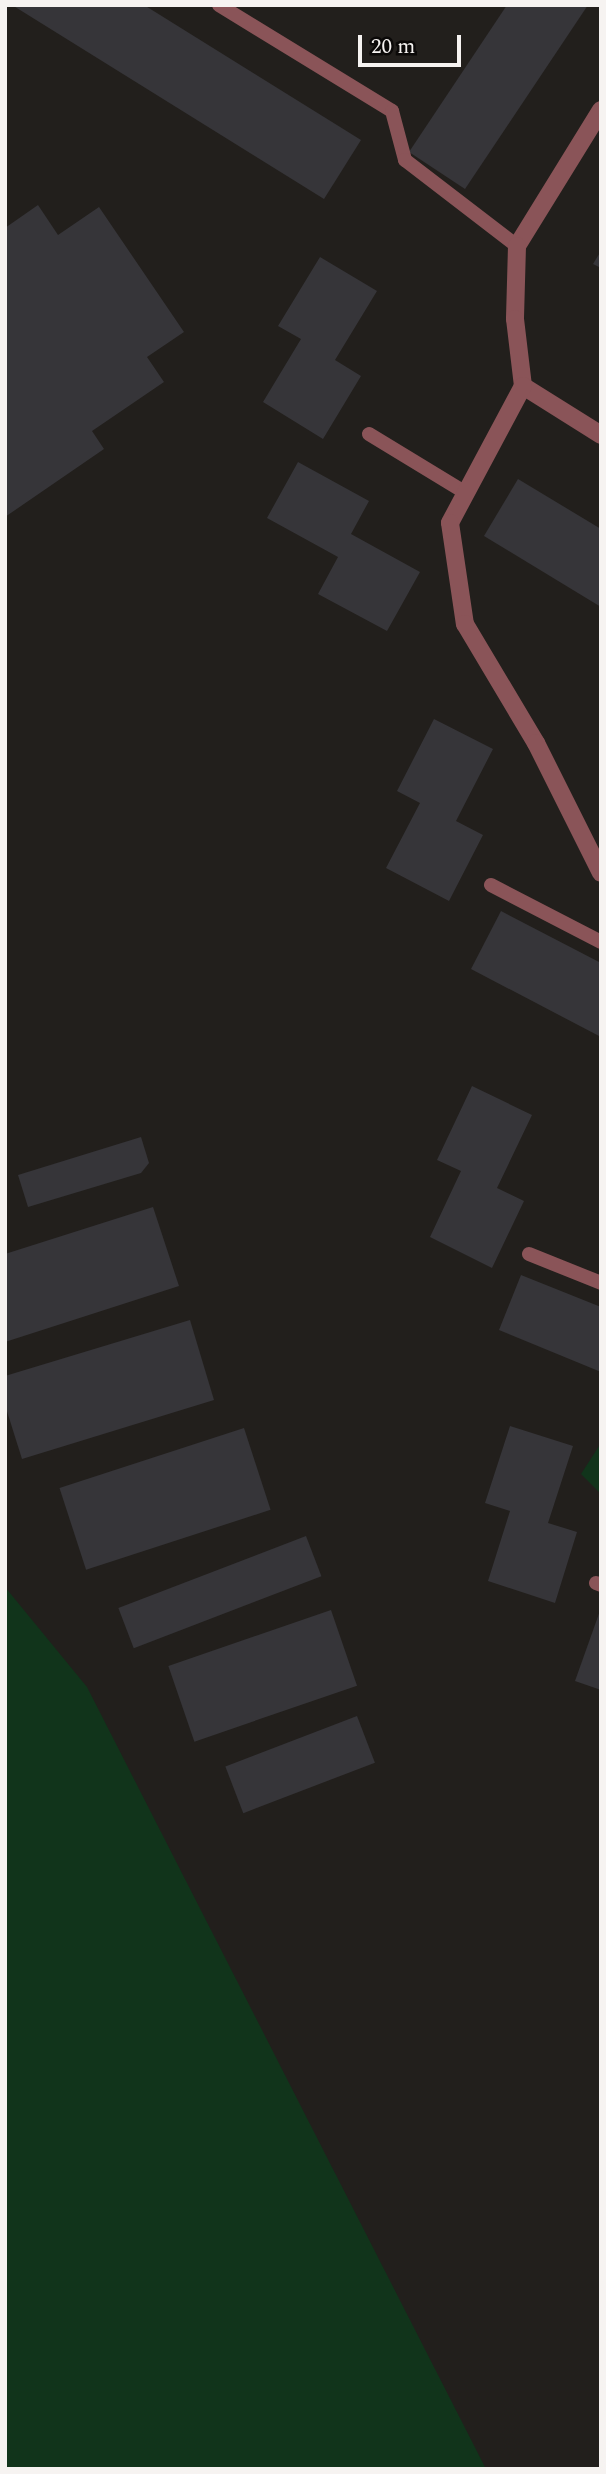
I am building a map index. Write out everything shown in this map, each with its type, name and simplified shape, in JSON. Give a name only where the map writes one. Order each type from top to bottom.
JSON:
[{"type":"street","points":[[601,110],[517,246],[515,319],[523,386],[450,523],[465,624],[536,743],[601,873]]},
{"type":"street","points":[[523,386],[601,435]]},
{"type":"lane","points":[[219,5],[392,111],[405,160],[517,246]]},
{"type":"lane","points":[[369,433],[466,493]]},
{"type":"lane","points":[[491,884],[601,942]]},
{"type":"lane","points":[[529,1254],[601,1283]]},
{"type":"green space","points":[[601,1443],[601,1494],[581,1474]]},
{"type":"green space","points":[[5,1587],[87,1687],[486,2469],[5,2469]]},
{"type":"building","points":[[12,5],[144,5],[361,140],[324,199]]},
{"type":"building","points":[[507,5],[588,5],[465,189],[409,152]]},
{"type":"building","points":[[38,205],[58,235],[99,207],[184,332],[147,357],[164,382],[92,431],[104,449],[5,517],[5,228]]},
{"type":"building","points":[[601,251],[601,268],[593,264]]},
{"type":"building","points":[[320,257],[377,291],[335,360],[361,376],[323,439],[263,402],[301,339],[278,326]]},
{"type":"building","points":[[298,462],[369,501],[351,534],[420,572],[387,631],[318,594],[338,557],[267,518]]},
{"type":"building","points":[[518,479],[601,529],[601,607],[484,536]]},
{"type":"building","points":[[434,719],[493,749],[456,821],[483,835],[449,901],[386,868],[420,803],[397,791]]},
{"type":"building","points":[[501,911],[601,963],[601,1037],[471,969]]},
{"type":"building","points":[[472,1086],[532,1115],[497,1188],[524,1201],[492,1268],[430,1237],[461,1171],[437,1160]]},
{"type":"building","points":[[141,1137],[149,1163],[141,1173],[28,1207],[18,1175]]},
{"type":"building","points":[[153,1207],[179,1286],[5,1342],[5,1254]]},
{"type":"building","points":[[521,1275],[601,1307],[601,1372],[499,1330]]},
{"type":"building","points":[[190,1320],[214,1400],[22,1459],[5,1405],[5,1376]]},
{"type":"building","points":[[510,1426],[573,1446],[548,1523],[577,1532],[555,1603],[488,1581],[510,1511],[485,1503]]},
{"type":"building","points":[[244,1428],[271,1510],[86,1570],[59,1488]]},
{"type":"building","points":[[306,1536],[321,1576],[134,1648],[118,1608]]},
{"type":"building","points":[[601,1608],[601,1690],[575,1681]]},
{"type":"building","points":[[331,1610],[357,1686],[194,1742],[168,1666]]},
{"type":"building","points":[[357,1716],[375,1763],[243,1813],[225,1767]]}]
